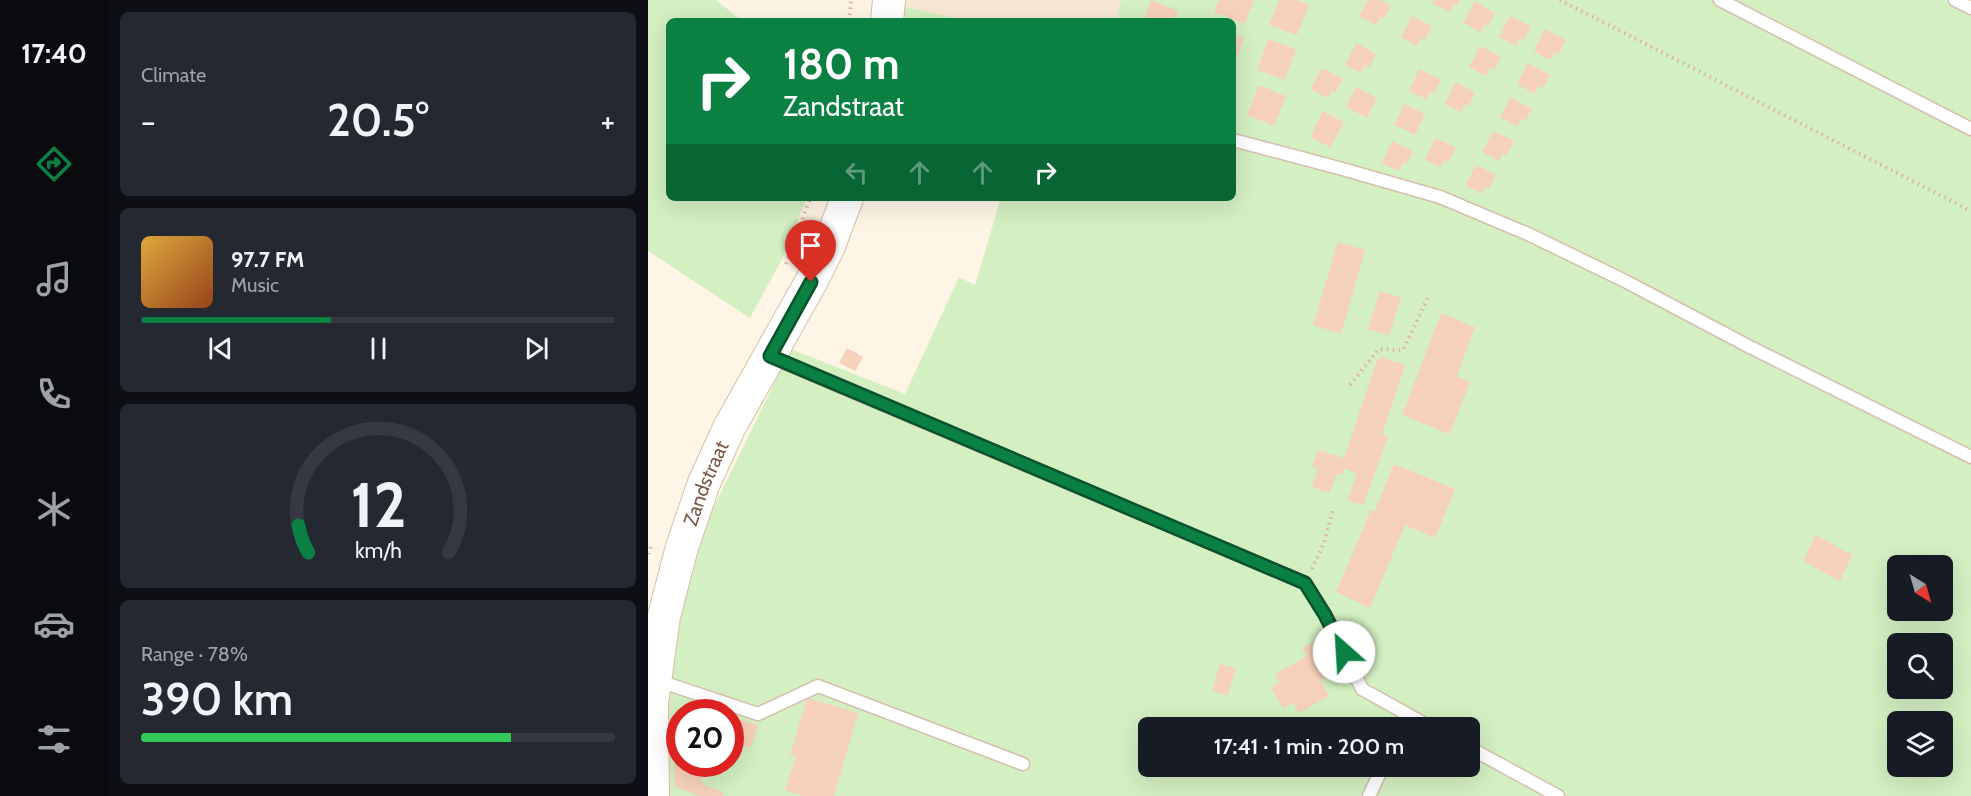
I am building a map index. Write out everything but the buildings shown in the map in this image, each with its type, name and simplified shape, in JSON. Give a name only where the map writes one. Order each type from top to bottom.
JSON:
[{"type":"street","points":[[887,18],[889,0]]},
{"type":"street","name":"Zandstraat","points":[[652,796],[652,703],[664,616],[682,547],[704,483],[729,428],[829,246],[846,201]]},
{"type":"lane","points":[[1720,0],[1971,129]]},
{"type":"lane","points":[[1955,0],[1971,8]]},
{"type":"lane","points":[[1236,141],[1440,197],[1528,234],[1971,457]]},
{"type":"lane","points":[[770,356],[1305,583],[1325,615],[1362,689],[1413,717]]},
{"type":"lane","points":[[655,680],[758,714],[818,686],[1023,764]]},
{"type":"lane","points":[[1480,753],[1558,796]]},
{"type":"lane","points":[[1369,796],[1378,777]]},
{"type":"path","points":[[849,18],[851,0]]},
{"type":"path","points":[[1560,0],[1971,211]]},
{"type":"path","points":[[1350,385],[1378,349],[1403,350],[1429,295]]},
{"type":"path","points":[[1305,583],[1324,543],[1333,509]]},
{"type":"shaded area","points":[[899,0],[1121,0],[1118,18],[955,18],[899,5]]},
{"type":"green space","points":[[648,0],[716,0],[738,18],[666,18],[666,201],[806,201],[781,261],[750,318],[648,251]]},
{"type":"green space","points":[[1121,0],[1971,0],[1971,796],[666,796],[666,777],[744,777],[744,699],[668,699],[674,648],[706,523],[791,349],[905,394],[959,277],[975,285],[1000,201],[1236,201],[1236,18],[1118,18]]},
{"type":"green space","points":[[899,5],[955,18],[898,18]]},
{"type":"route","points":[[811,282],[770,356],[1234,555],[1305,583],[1344,652]]}]
